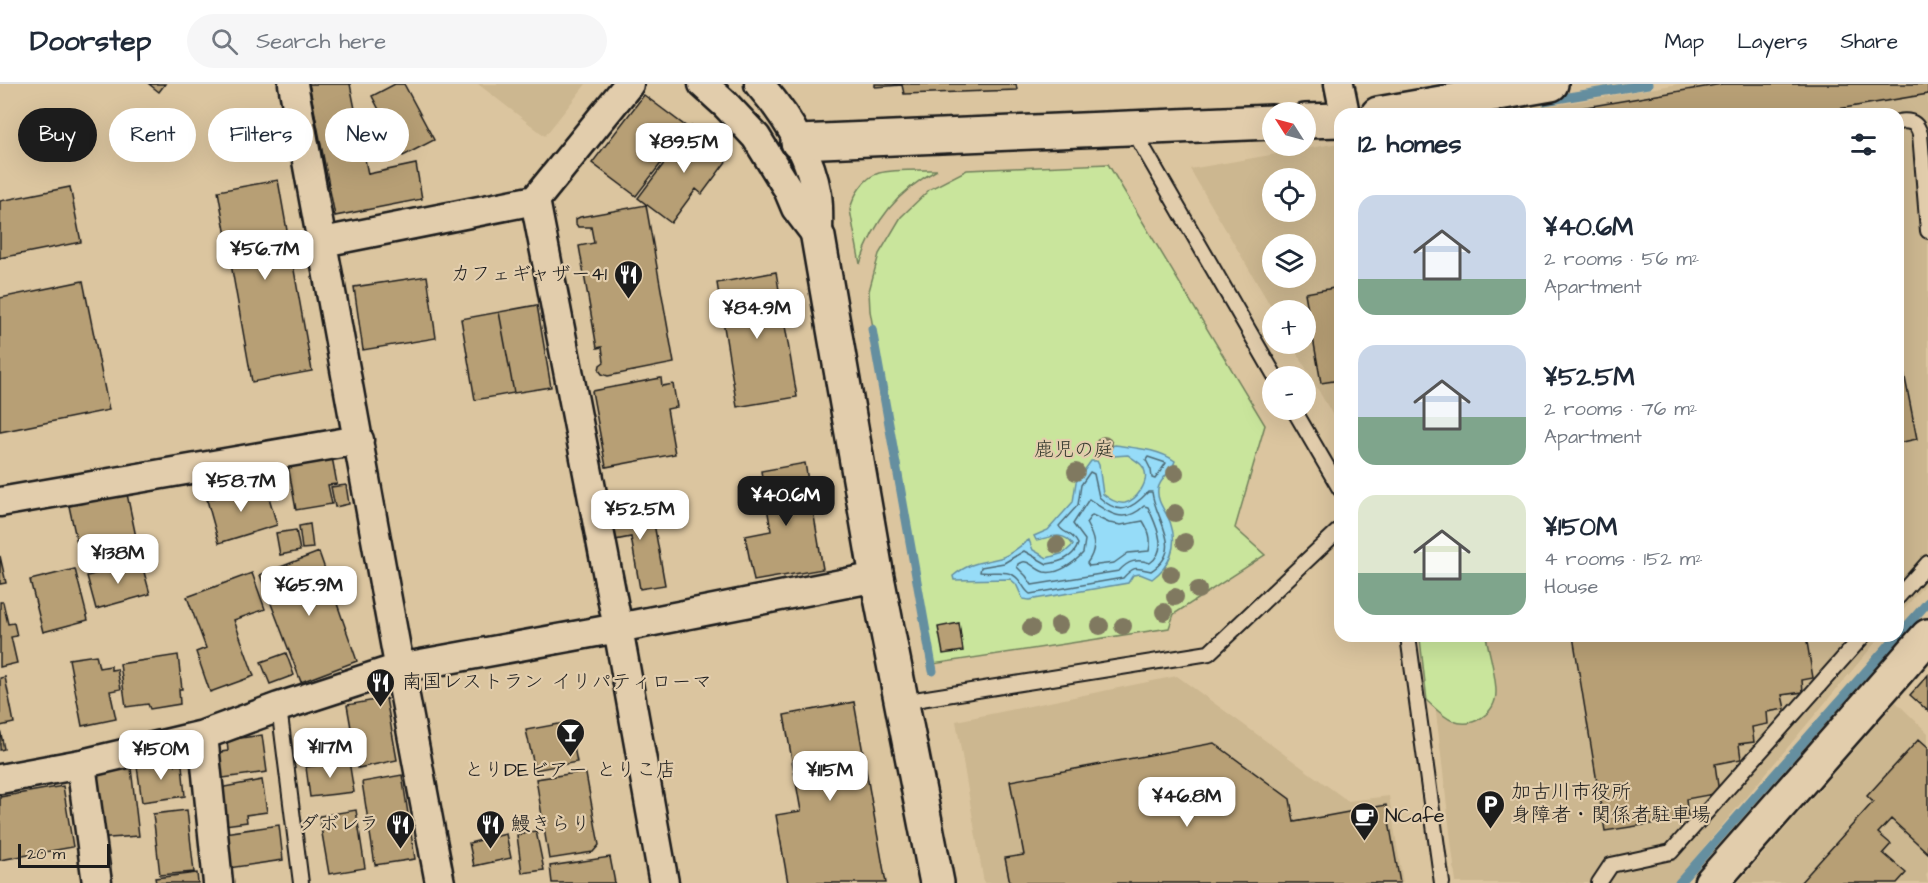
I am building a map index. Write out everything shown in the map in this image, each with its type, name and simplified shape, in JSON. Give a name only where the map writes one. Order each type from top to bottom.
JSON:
[{"type":"street","points":[[294,84],[440,883]]},
{"type":"street","points":[[322,242],[535,200],[629,84]]},
{"type":"street","points":[[703,84],[756,137],[788,189],[796,208],[818,237]]},
{"type":"street","points":[[759,84],[802,148],[817,195],[818,237],[877,577],[937,883]]},
{"type":"street","points":[[1339,84],[1344,108]]},
{"type":"street","points":[[1413,108],[1551,84]]},
{"type":"street","points":[[1316,121],[1334,120]]},
{"type":"street","points":[[756,137],[802,148],[854,139],[1262,122]]},
{"type":"street","points":[[788,189],[802,148]]},
{"type":"street","points":[[535,200],[618,628],[664,883]]},
{"type":"street","points":[[0,501],[359,440]]},
{"type":"street","points":[[0,778],[81,764],[203,735],[279,707],[399,668],[877,577]]},
{"type":"street","points":[[1711,883],[1928,636]]},
{"type":"street","points":[[203,735],[218,883]]},
{"type":"street","points":[[81,764],[97,883]]},
{"type":"lane","points":[[1904,122],[1916,125],[1920,134],[1928,231]]},
{"type":"lane","points":[[1132,128],[1269,366]]},
{"type":"lane","points":[[1300,420],[1334,479]]},
{"type":"lane","points":[[902,702],[1209,653],[1334,535]]},
{"type":"lane","points":[[1904,590],[1928,563]]},
{"type":"lane","points":[[1409,642],[1442,883]]},
{"type":"lane","points":[[1599,883],[1611,865],[1671,852],[1858,642]]},
{"type":"lane","points":[[279,707],[301,883]]},
{"type":"shaded area","points":[[478,84],[586,84],[545,136]]},
{"type":"shaded area","points":[[1678,84],[1928,84],[1928,580],[1904,610],[1904,108],[1540,108]]},
{"type":"shaded area","points":[[1334,144],[1334,417],[1316,386],[1316,366],[1305,366],[1298,354],[1316,354],[1316,300],[1267,300],[1190,169],[1264,156],[1316,156],[1316,147]]},
{"type":"shaded area","points":[[1428,642],[1876,642],[1674,883],[1456,883]]},
{"type":"shaded area","points":[[1177,676],[1348,801],[1389,796],[1403,883],[984,883],[956,721]]},
{"type":"shaded area","points":[[1896,702],[1928,733],[1928,872],[1926,874],[1928,883],[1738,883]]},
{"type":"green space","name":"鹿児の庭","points":[[1108,164],[1265,425],[1235,528],[1265,555],[1174,614],[1169,628],[933,664],[870,311],[869,291],[879,254],[901,217],[930,189],[967,170]]},
{"type":"green space","points":[[937,170],[911,187],[889,209],[872,234],[860,264],[850,210],[864,183],[879,173]]},
{"type":"green space","points":[[1420,642],[1487,642],[1496,692],[1495,700],[1488,713],[1475,721],[1461,723],[1442,715],[1427,701]]},
{"type":"water","points":[[1115,445],[1154,451],[1175,461],[1158,489],[1160,503],[1169,521],[1174,540],[1168,562],[1158,574],[1152,579],[1140,574],[1133,575],[1128,583],[1029,600],[1023,599],[1016,584],[1010,579],[954,580],[953,576],[965,568],[1004,557],[1029,540],[1033,550],[1047,558],[1064,553],[1073,545],[1069,540],[1056,536],[1036,540],[1034,536],[1048,530],[1073,502],[1076,482],[1091,461],[1097,461],[1099,465],[1103,494],[1119,503],[1125,503],[1134,498],[1145,481],[1144,469],[1128,455],[1114,456],[1108,447]]},
{"type":"building","points":[[149,84],[165,84],[159,92]]},
{"type":"building","points":[[309,84],[350,84],[355,108],[325,108],[325,162],[366,162],[368,174],[416,164],[422,199],[335,216]]},
{"type":"building","points":[[395,84],[404,84],[434,140],[409,153],[409,108],[378,108],[372,96]]},
{"type":"building","points":[[875,84],[1016,84],[1017,90],[904,94],[902,85],[875,87]]},
{"type":"building","points":[[1722,84],[1928,84],[1928,94],[1844,108],[1580,108]]},
{"type":"building","points":[[644,95],[688,128],[636,196],[592,163]]},
{"type":"building","points":[[692,126],[731,155],[702,194],[696,189],[671,223],[638,198]]},
{"type":"building","points":[[278,180],[312,371],[252,382],[218,191]]},
{"type":"building","points":[[70,187],[81,242],[0,258],[0,201]]},
{"type":"building","points":[[646,205],[674,363],[608,376],[599,370],[600,365],[604,362],[602,347],[597,348],[579,246],[594,243],[591,227],[578,227],[576,219]]},
{"type":"building","points":[[776,272],[797,397],[737,407],[717,283]]},
{"type":"building","points":[[427,276],[436,338],[363,350],[354,287]]},
{"type":"building","points":[[83,281],[109,410],[0,432],[0,298]]},
{"type":"building","points":[[1334,288],[1334,381],[1321,383],[1316,354],[1316,300],[1306,300],[1305,293]]},
{"type":"building","points":[[537,305],[551,387],[514,393],[499,312]]},
{"type":"building","points":[[499,312],[514,393],[475,400],[461,319]]},
{"type":"building","points":[[1904,373],[1917,439],[1904,442]]},
{"type":"building","points":[[661,378],[662,386],[673,384],[677,407],[667,409],[675,454],[606,467],[592,391]]},
{"type":"building","points":[[332,457],[337,484],[328,485],[332,504],[296,510],[288,465]]},
{"type":"building","points":[[805,463],[823,569],[754,581],[745,536],[771,531],[761,471]]},
{"type":"building","points":[[346,485],[349,504],[335,507],[331,487]]},
{"type":"building","points":[[266,487],[277,525],[219,543],[207,500],[247,488],[248,492]]},
{"type":"building","points":[[127,494],[136,537],[106,543],[105,539],[97,541],[99,548],[79,552],[69,506]]},
{"type":"building","points":[[650,501],[665,585],[640,589],[631,537],[615,540],[610,508]]},
{"type":"building","points":[[310,524],[313,548],[302,549],[299,526]]},
{"type":"building","points":[[296,530],[300,551],[280,555],[276,533]]},
{"type":"building","points":[[319,552],[357,661],[301,682],[260,575]]},
{"type":"building","points":[[0,556],[6,583],[0,584]]},
{"type":"building","points":[[141,561],[150,594],[96,609],[87,576]]},
{"type":"building","points":[[75,569],[88,620],[43,632],[30,580]]},
{"type":"building","points":[[252,573],[265,609],[234,620],[254,676],[210,692],[196,652],[206,648],[187,597]]},
{"type":"building","points":[[0,602],[3,602],[8,624],[14,623],[17,636],[11,637],[17,663],[0,667]]},
{"type":"building","points":[[959,623],[963,651],[943,654],[938,627]]},
{"type":"building","points":[[1574,642],[1807,642],[1813,678],[1802,680],[1803,692],[1782,695],[1785,709],[1767,712],[1768,724],[1752,727],[1754,742],[1739,744],[1741,759],[1715,764],[1719,793],[1686,799],[1688,818],[1605,831]]},
{"type":"building","points":[[286,653],[294,675],[270,684],[261,662]]},
{"type":"building","points":[[96,655],[99,668],[111,666],[111,670],[117,669],[121,689],[110,691],[116,719],[82,726],[69,659]]},
{"type":"building","points":[[178,655],[182,689],[179,689],[180,704],[150,709],[148,704],[126,707],[120,664]]},
{"type":"building","points":[[1928,675],[1928,711],[1910,695]]},
{"type":"building","points":[[5,677],[14,723],[0,726],[0,678]]},
{"type":"building","points":[[386,698],[397,760],[358,768],[347,705]]},
{"type":"building","points":[[854,702],[886,883],[788,883],[776,815],[801,811],[784,715]]},
{"type":"building","points":[[569,722],[577,762],[535,770],[526,730]]},
{"type":"building","points":[[0,729],[4,749],[0,750]]},
{"type":"building","points":[[262,735],[267,772],[216,779],[213,753],[228,751],[227,740]]},
{"type":"building","points":[[1919,739],[1928,747],[1928,853],[1891,819],[1878,833],[1891,844],[1883,853],[1906,873],[1897,883],[1800,883],[1873,802],[1867,796]]},
{"type":"building","points":[[1214,743],[1290,799],[1294,822],[1386,805],[1400,883],[1010,883],[1005,858],[1024,855],[1010,781]]},
{"type":"building","points":[[174,760],[175,765],[182,765],[185,796],[142,802],[137,766]]},
{"type":"building","points":[[349,761],[354,792],[310,797],[306,767]]},
{"type":"building","points":[[131,768],[139,836],[94,839],[97,771]]},
{"type":"building","points":[[582,772],[586,774],[599,845],[593,852],[549,859],[536,779]]},
{"type":"building","points":[[402,775],[415,859],[375,865],[362,782]]},
{"type":"building","points":[[262,780],[267,812],[246,815],[247,822],[225,825],[219,788]]},
{"type":"building","points":[[63,786],[73,847],[0,860],[0,797]]},
{"type":"building","points":[[187,810],[194,872],[160,875],[153,814]]},
{"type":"building","points":[[356,810],[365,868],[329,874],[319,816]]},
{"type":"building","points":[[279,825],[283,860],[229,868],[225,833]]},
{"type":"building","points":[[536,831],[544,870],[522,873],[517,835]]},
{"type":"building","points":[[506,834],[511,858],[474,866],[469,843]]},
{"type":"building","points":[[610,857],[615,883],[552,883],[550,866]]},
{"type":"building","points":[[197,873],[198,883],[156,883],[155,878]]},
{"type":"waterway","points":[[1544,101],[1648,84]]},
{"type":"waterway","points":[[872,329],[933,671]]},
{"type":"waterway","points":[[1904,629],[1928,602]]},
{"type":"waterway","points":[[1679,883],[1892,642]]},
{"type":"place","name":"カフェギャザー41","points":[[628,300]]},
{"type":"place","name":"南国レストラン イリパティローマ","points":[[381,708]]},
{"type":"place","name":"とりDEビアー とりこ店","points":[[570,758]]},
{"type":"place","name":"加古川市役所 身障者・関係者駐車場","points":[[1490,830]]},
{"type":"place","name":"NCafe","points":[[1364,842]]},
{"type":"place","name":"ダボレラ","points":[[400,850]]},
{"type":"place","name":"鰻きらり","points":[[490,850]]}]
